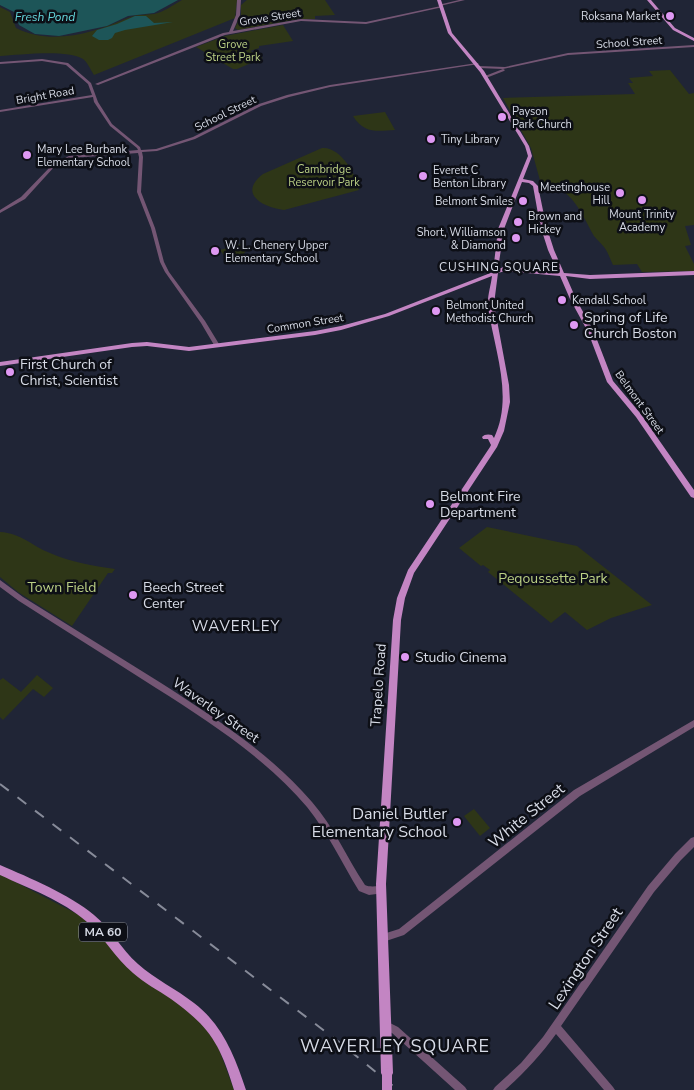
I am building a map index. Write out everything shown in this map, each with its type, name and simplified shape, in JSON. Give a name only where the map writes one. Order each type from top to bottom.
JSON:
[{"type":"main road","points":[[649,0],[674,29],[694,44]]},
{"type":"main road","points":[[440,4],[450,33],[486,77],[507,110],[528,150],[529,161],[522,180]]},
{"type":"main road","name":"Trapelo Road","points":[[387,1090],[381,890],[399,607],[405,587],[417,562],[495,445],[502,431],[507,402],[494,313],[491,307],[502,229],[509,206],[522,180]]},
{"type":"main road","name":"Belmont Street","points":[[522,180],[531,182],[535,186],[545,233],[562,275],[590,329],[610,382],[638,415],[694,495]]},
{"type":"main road","name":"Common Street","points":[[0,364],[132,345],[147,344],[183,349],[315,334],[383,316],[508,269],[598,278],[694,273]]},
{"type":"main road","points":[[478,279],[487,280],[493,285]]},
{"type":"main road","points":[[485,437],[490,437],[495,445]]},
{"type":"main road","name":"MA 60","points":[[0,870],[82,912],[95,923],[118,952],[136,970],[201,1014],[214,1028],[223,1042],[240,1090]]},
{"type":"street","points":[[231,32],[238,15],[238,0]]},
{"type":"street","name":"Grove Street","points":[[93,86],[214,37],[231,32],[300,20],[364,23],[463,0]]},
{"type":"street","name":"School Street","points":[[486,77],[508,68],[569,54],[694,44]]},
{"type":"street","points":[[0,63],[42,60],[64,62],[93,86],[92,95],[111,125],[134,142],[140,152],[139,189],[153,228],[162,262],[216,344]]},
{"type":"street","name":"School Street","points":[[0,212],[23,198],[54,165],[62,160],[74,156],[140,152],[184,142],[265,103],[296,93],[330,86],[478,66],[508,68]]},
{"type":"street","name":"Bright Road","points":[[0,111],[92,95]]},
{"type":"street","name":"Waverley Street","points":[[0,583],[28,604],[217,724],[252,749],[311,805],[330,832],[362,888],[369,891],[381,890]]},
{"type":"street","name":"White Street","points":[[383,938],[401,932],[577,793],[694,723]]},
{"type":"street","name":"Lexington Street","points":[[498,1090],[524,1066],[556,1027],[651,889],[694,841]]},
{"type":"street","points":[[386,1025],[395,1030],[454,1086],[462,1090]]},
{"type":"street","points":[[556,1027],[610,1090]]},
{"type":"green space","points":[[182,0],[237,0],[235,18],[94,75],[88,64],[76,56],[43,53],[0,56],[0,7],[10,12],[16,28],[44,36],[58,37],[87,33],[135,16],[158,13]]},
{"type":"green space","points":[[247,0],[325,0],[335,15],[315,16],[315,19],[298,19],[238,30],[235,28],[241,15],[241,5]]},
{"type":"green space","name":"Grove Street Park","points":[[283,25],[293,41],[259,46],[259,48],[250,51],[263,58],[237,69],[233,69],[196,47],[225,36]]},
{"type":"green space","points":[[670,70],[689,94],[694,93],[694,225],[685,226],[691,245],[685,246],[694,264],[694,271],[642,272],[637,264],[613,265],[580,210],[568,195],[552,186],[541,184],[531,148],[503,98],[635,94],[628,83],[633,83],[629,78],[653,76],[649,71]]},
{"type":"green space","points":[[385,112],[395,130],[377,131],[366,129],[353,116]]},
{"type":"green space","name":"Cambridge Reservoir Park","points":[[322,148],[329,149],[341,156],[355,177],[359,190],[284,210],[276,209],[256,199],[252,188],[263,174]]},
{"type":"green space","points":[[241,244],[246,251],[239,259],[229,262],[220,250]]},
{"type":"green space","name":"Peqoussette Park","points":[[487,527],[577,546],[652,605],[611,618],[587,630],[565,612],[551,623],[488,572],[490,570],[483,565],[481,566],[459,548]]},
{"type":"green space","name":"Town Field","points":[[0,532],[14,535],[66,559],[115,569],[112,573],[108,573],[72,626],[18,592],[0,577]]},
{"type":"green space","points":[[37,675],[53,688],[44,697],[33,689],[3,720],[0,717],[0,680],[3,678],[21,692]]},
{"type":"green space","points":[[474,809],[490,828],[480,836],[464,816]]},
{"type":"green space","points":[[0,874],[79,915],[96,930],[129,969],[175,1000],[201,1022],[217,1044],[234,1090],[0,1090]]},
{"type":"water","name":"Fresh Pond","points":[[0,0],[178,0],[154,13],[128,16],[107,26],[59,36],[35,34],[19,25],[14,12],[0,5]]},
{"type":"water","points":[[135,16],[146,16],[154,23],[173,22],[125,30],[115,33],[108,40],[99,40],[92,36],[97,30]]},
{"type":"railway","points":[[0,784],[339,1042],[398,1090]]},
{"type":"place","name":"Roksana Market","points":[[670,16]]},
{"type":"place","name":"Payson Park Church","points":[[502,117]]},
{"type":"place","name":"Tiny Library","points":[[431,139]]},
{"type":"place","name":"Mary Lee Burbank Elementary School","points":[[27,155]]},
{"type":"place","name":"Everett C Benton Library","points":[[423,176]]},
{"type":"place","name":"Meetinghouse Hill","points":[[620,193]]},
{"type":"place","name":"Mount Trinity Academy","points":[[642,200]]},
{"type":"place","name":"Belmont Smiles","points":[[523,201]]},
{"type":"place","name":"Brown and Hickey","points":[[518,222]]},
{"type":"place","name":"Short, Williamson & Diamond","points":[[516,238]]},
{"type":"place","name":"W. L. Chenery Upper Elementary School","points":[[215,251]]},
{"type":"place","name":"Kendall School","points":[[562,300]]},
{"type":"place","name":"Belmont United Methodist Church","points":[[436,311]]},
{"type":"place","name":"Spring of Life Church Boston","points":[[574,325]]},
{"type":"place","name":"First Church of Christ, Scientist","points":[[10,372]]},
{"type":"place","name":"Belmont Fire Department","points":[[430,504]]},
{"type":"place","name":"Beech Street Center","points":[[133,595]]},
{"type":"place","name":"Studio Cinema","points":[[405,657]]},
{"type":"place","name":"Daniel Butler Elementary School","points":[[457,822]]},
{"type":"district","name":"CUSHING SQUARE","points":[[499,267]]},
{"type":"district","name":"WAVERLEY","points":[[236,626]]},
{"type":"district","name":"WAVERLEY SQUARE","points":[[395,1046]]}]
